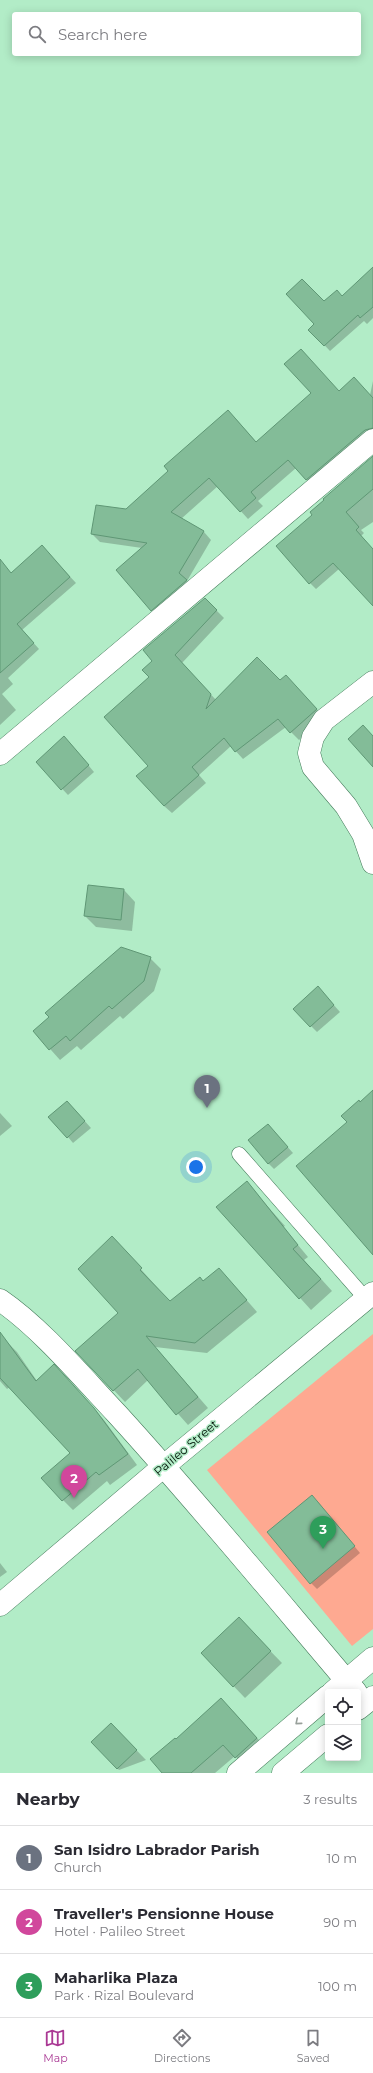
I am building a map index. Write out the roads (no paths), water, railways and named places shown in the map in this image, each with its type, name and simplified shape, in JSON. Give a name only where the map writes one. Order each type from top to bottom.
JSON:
[{"type":"street","points":[[0,754],[373,440]]},
{"type":"street","points":[[373,682],[324,720],[313,737],[309,753],[313,766],[346,806],[363,834],[373,863]]},
{"type":"street","name":"Palileo Street","points":[[0,1605],[164,1466],[369,1296]]},
{"type":"street","points":[[0,1300],[40,1334],[75,1369],[164,1466],[350,1689]]},
{"type":"street","points":[[361,1690],[373,1658]]},
{"type":"street","points":[[238,1773],[325,1699]]},
{"type":"street","points":[[283,1773],[325,1738]]},
{"type":"lane","points":[[239,1154],[369,1296]]},
{"type":"place","name":"San Isidro Labrador Parish","points":[[207,1108]]},
{"type":"place","name":"Traveller's Pensionne House","points":[[74,1498]]},
{"type":"place","name":"Maharlika Plaza","points":[[323,1549]]}]
